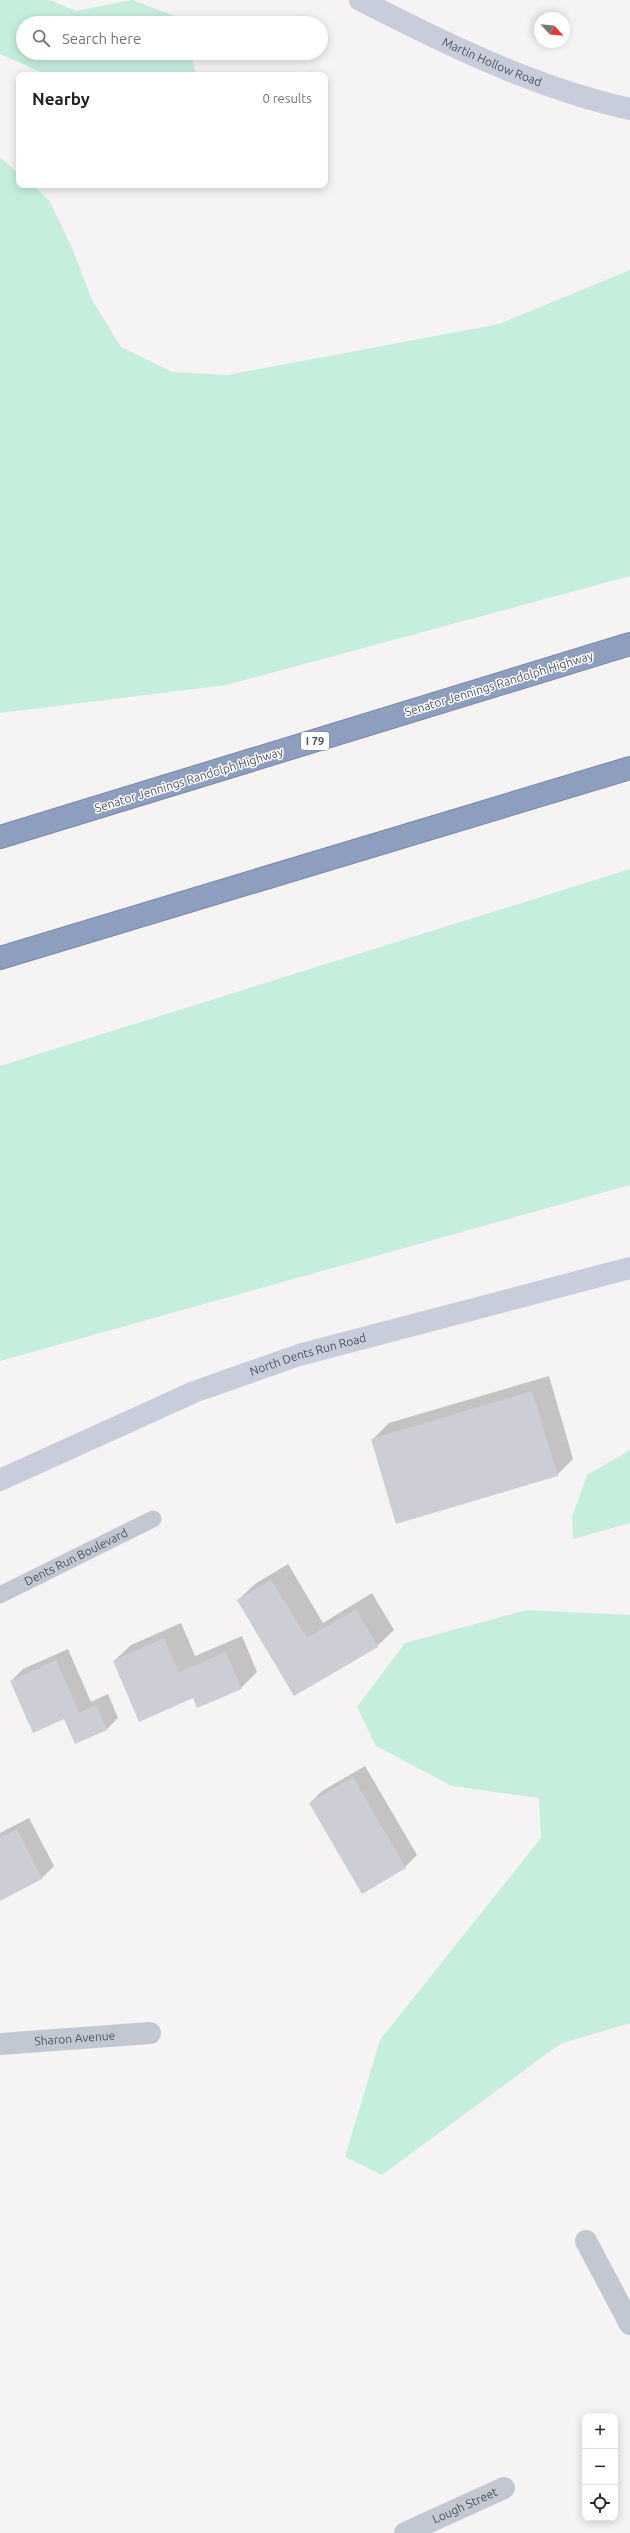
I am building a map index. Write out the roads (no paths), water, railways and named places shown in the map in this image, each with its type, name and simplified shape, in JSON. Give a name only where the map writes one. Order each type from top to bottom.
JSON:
[{"type":"highway","name":"Senator Jennings Randolph Highway","points":[[0,837],[630,644]]},
{"type":"highway","points":[[0,958],[630,768]]},
{"type":"street","name":"Martin Hollow Road","points":[[360,0],[447,44],[536,81],[630,109]]},
{"type":"street","name":"North Dents Run Road","points":[[0,1480],[194,1392],[299,1355],[630,1268]]},
{"type":"street","name":"Sharon Avenue","points":[[0,2044],[150,2033]]},
{"type":"street","points":[[586,2241],[630,2324]]},
{"type":"street","name":"Lough Street","points":[[405,2533],[504,2488]]},
{"type":"lane","name":"Dents Run Boulevard","points":[[0,1595],[153,1519]]}]
